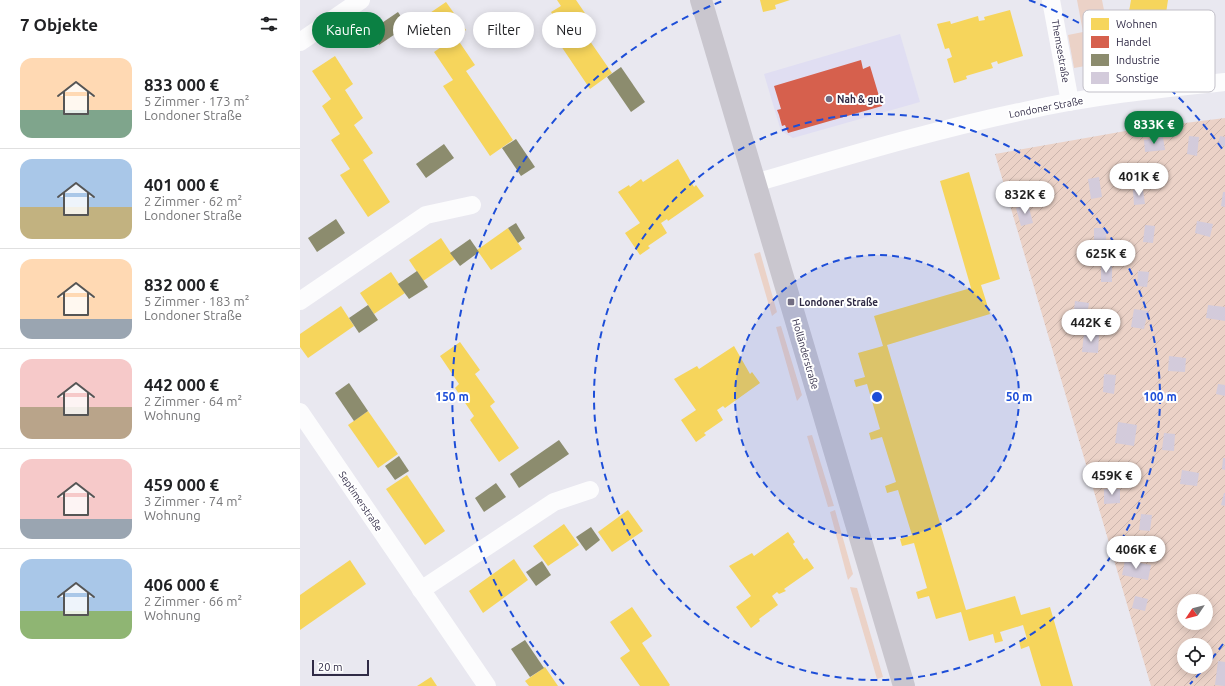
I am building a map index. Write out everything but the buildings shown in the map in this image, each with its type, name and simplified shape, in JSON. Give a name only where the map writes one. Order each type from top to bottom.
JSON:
[{"type":"street","points":[[300,42],[361,0]]},
{"type":"street","name":"Holländerstraße","points":[[701,0],[904,686]]},
{"type":"street","name":"Themsestraße","points":[[1052,0],[1070,102]]},
{"type":"street","name":"Londoner Straße","points":[[1215,83],[1225,82]]},
{"type":"street","name":"Londoner Straße","points":[[755,183],[911,138],[1024,111],[1070,102],[1148,92]]},
{"type":"street","points":[[300,301],[426,215],[472,205]]},
{"type":"street","name":"Septimerstraße","points":[[300,412],[487,686]]},
{"type":"street","points":[[421,590],[554,502],[590,490]]},
{"type":"shaded area","points":[[1077,0],[1102,0],[1104,10],[1083,10],[1083,32]]},
{"type":"shaded area","points":[[1083,32],[1083,66],[1074,68],[1068,35]]},
{"type":"shaded area","points":[[900,34],[920,102],[793,138],[781,131],[764,74]]},
{"type":"shaded area","points":[[1225,118],[1225,686],[1151,686],[995,154],[1137,129]]},
{"type":"shaded area","points":[[760,252],[777,312],[772,316],[754,254]]},
{"type":"shaded area","points":[[781,326],[802,395],[797,401],[776,327]]},
{"type":"shaded area","points":[[812,435],[834,506],[828,507],[807,436]]},
{"type":"shaded area","points":[[835,510],[853,574],[848,580],[830,512]]},
{"type":"shaded area","points":[[850,587],[857,588],[883,677],[877,679]]},
{"type":"place","name":"Nah & gut","points":[[829,99]]},
{"type":"place","name":"Londoner Straße","points":[[791,302]]}]
